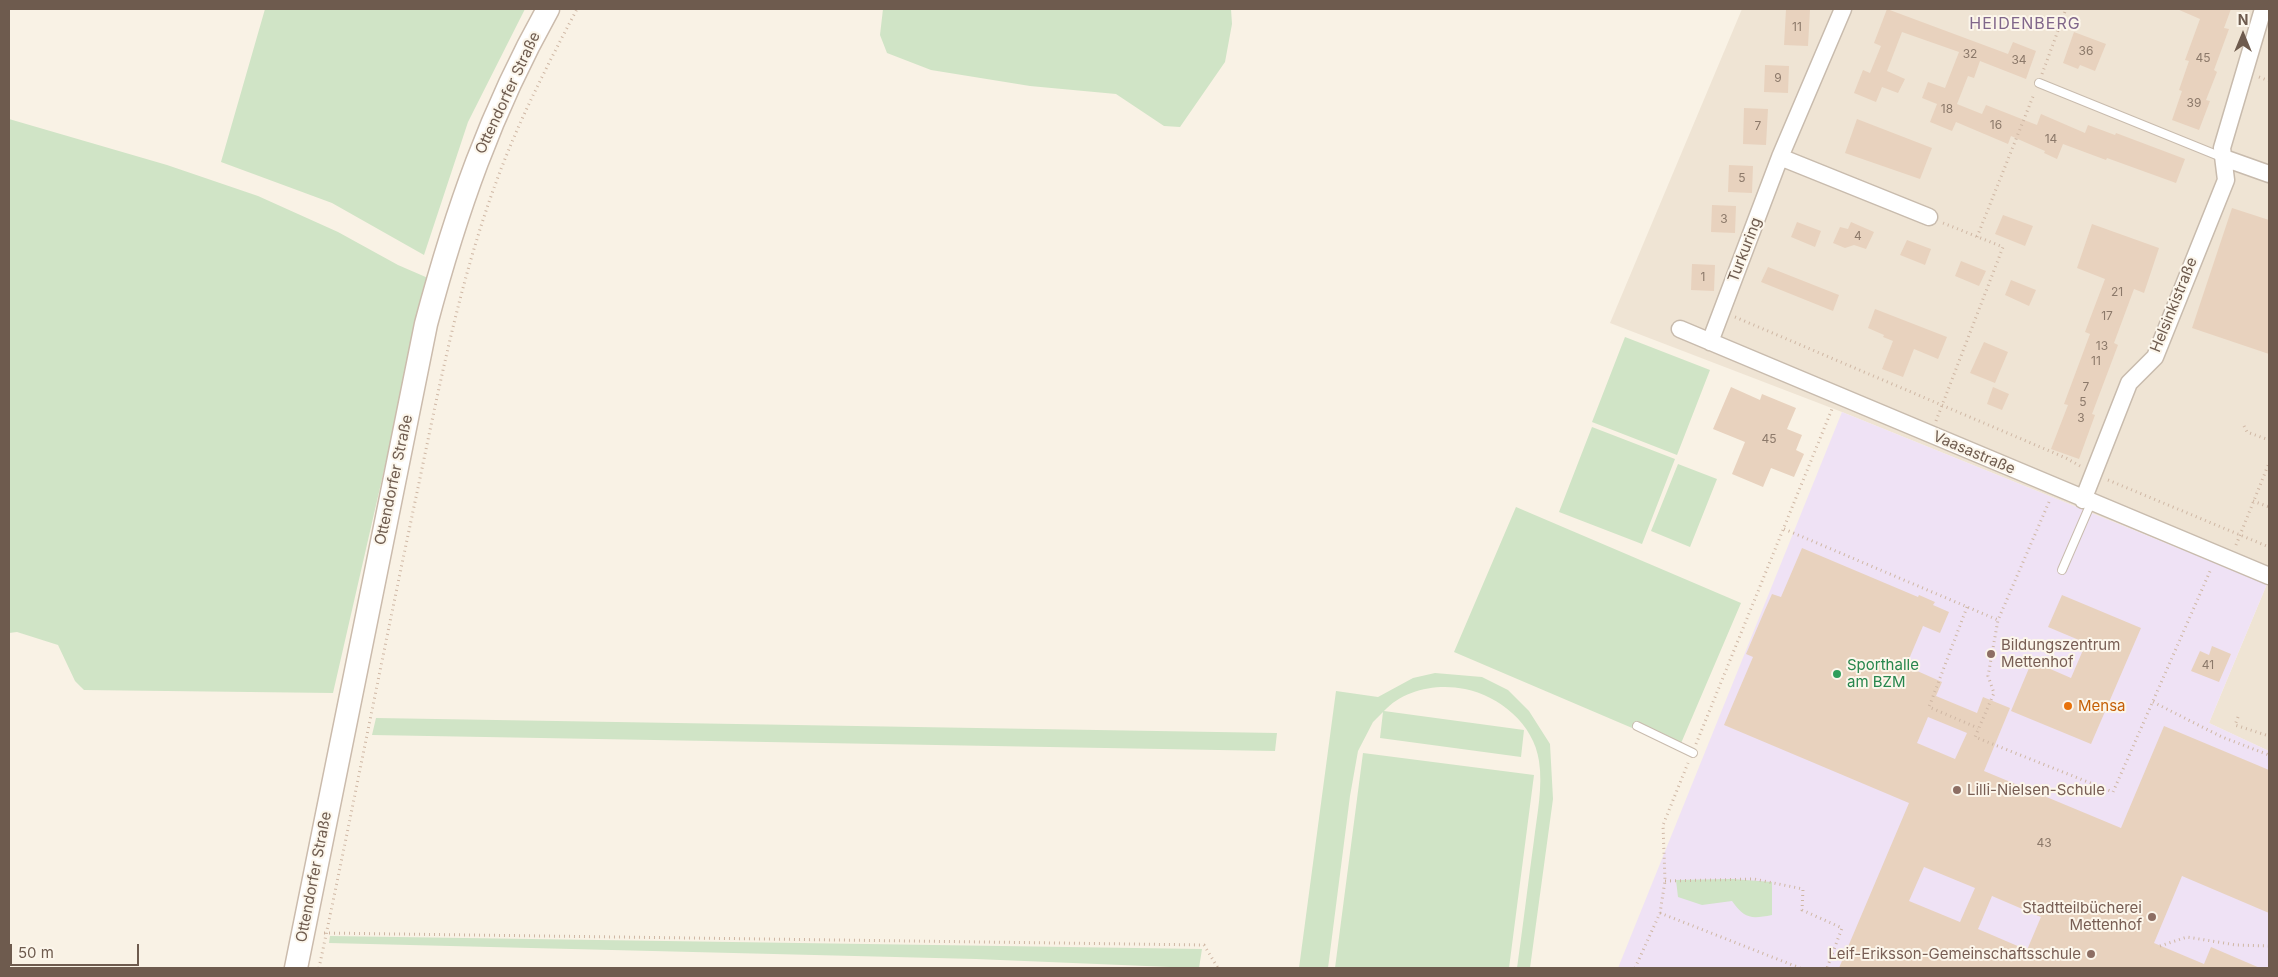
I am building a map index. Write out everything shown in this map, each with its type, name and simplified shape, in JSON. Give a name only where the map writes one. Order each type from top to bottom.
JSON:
[{"type":"street","name":"Ottendorfer Straße","points":[[296,968],[396,467],[433,299],[453,226],[474,167],[514,74],[548,9]]},
{"type":"street","name":"Turkuring","points":[[1710,342],[1780,157],[1843,9]]},
{"type":"street","name":"Helsinkistraße","points":[[2087,501],[2093,474],[2128,384],[2155,357],[2226,180],[2222,148],[2263,9]]},
{"type":"street","points":[[1780,157],[1929,217]]},
{"type":"street","points":[[2224,158],[2269,174]]},
{"type":"street","name":"Vaasastraße","points":[[1680,330],[2269,576]]},
{"type":"lane","points":[[2038,83],[2224,158]]},
{"type":"lane","points":[[2062,570],[2087,501]]},
{"type":"lane","points":[[1637,726],[1693,753]]},
{"type":"path","points":[[319,968],[439,389],[466,278],[482,224],[518,128],[534,91],[577,9]]},
{"type":"path","points":[[1977,237],[2066,9]]},
{"type":"path","points":[[1929,217],[2003,247],[1930,435]]},
{"type":"path","points":[[1722,311],[2066,458],[2093,474],[2269,547]]},
{"type":"path","points":[[1635,968],[1660,913],[1665,880],[1663,825],[1784,529],[1836,396]]},
{"type":"path","points":[[2244,426],[2246,432],[2269,440]]},
{"type":"path","points":[[2056,487],[1998,620],[1988,676],[1994,693],[1975,737],[2113,792],[2153,702],[2224,557],[2240,535],[2269,463]]},
{"type":"path","points":[[2253,501],[2269,507]]},
{"type":"path","points":[[1784,529],[1998,620]]},
{"type":"path","points":[[1966,607],[1929,707],[1978,728]]},
{"type":"path","points":[[2153,702],[2222,737],[2269,755]]},
{"type":"path","points":[[2238,717],[2236,725],[2269,736]]},
{"type":"path","points":[[1665,880],[1754,879],[1803,889],[1802,910],[1842,928],[1827,968]]},
{"type":"path","points":[[1660,913],[1800,968]]},
{"type":"path","points":[[303,931],[326,933],[1204,945],[1218,968]]},
{"type":"path","points":[[2160,946],[2187,937],[2236,945],[2269,946]]},
{"type":"shaded area","points":[[1742,9],[2269,9],[2269,751],[2209,723],[2267,584],[1842,412],[1610,323]]},
{"type":"shaded area","name":"Bildungszentrum Mettenhof","points":[[1842,412],[2267,584],[2209,723],[2269,751],[2269,968],[1618,968]]},
{"type":"green space","points":[[265,9],[525,9],[468,122],[424,255],[332,203],[221,162]]},
{"type":"green space","points":[[883,9],[1231,9],[1232,24],[1225,62],[1180,127],[1164,126],[1116,94],[1030,86],[931,70],[887,53],[880,35]]},
{"type":"green space","points":[[9,119],[167,165],[258,196],[338,232],[398,265],[428,278],[333,693],[84,690],[75,681],[58,645],[17,632],[9,633]]},
{"type":"green space","points":[[1625,337],[1710,370],[1677,455],[1592,422]]},
{"type":"green space","points":[[1592,427],[1675,459],[1642,544],[1559,512]]},
{"type":"green space","points":[[1678,464],[1717,479],[1690,547],[1651,531]]},
{"type":"green space","points":[[1516,507],[1741,603],[1679,748],[1454,652]]},
{"type":"green space","points":[[1435,673],[1482,677],[1508,690],[1529,711],[1550,744],[1553,799],[1530,968],[1517,968],[1539,801],[1540,771],[1536,748],[1522,724],[1502,705],[1490,698],[1465,689],[1443,687],[1411,693],[1384,711],[1524,730],[1521,757],[1380,738],[1383,712],[1373,722],[1358,751],[1350,796],[1328,968],[1299,968],[1336,691],[1378,697],[1413,678]]},
{"type":"green space","points":[[376,718],[1277,733],[1275,751],[372,735]]},
{"type":"green space","points":[[1363,753],[1534,775],[1509,968],[1335,968]]},
{"type":"green space","points":[[1732,879],[1772,882],[1772,915],[1749,916],[1741,911],[1732,901],[1702,905],[1678,897],[1676,880]]},
{"type":"green space","points":[[330,936],[1202,949],[1199,968],[1194,968],[976,959],[329,943]]},
{"type":"building","points":[[1786,9],[1810,10],[1808,46],[1784,45]]},
{"type":"building","points":[[1887,9],[2008,54],[2013,42],[2036,51],[2026,79],[1980,61],[1974,78],[1968,76],[1957,104],[1982,114],[1986,105],[2037,125],[2041,114],[2085,133],[2088,125],[2115,135],[2116,133],[2185,159],[2176,183],[2063,144],[2057,159],[2044,153],[2045,151],[2011,136],[2008,144],[1956,122],[1952,131],[1930,122],[1937,104],[1922,98],[1928,82],[1945,88],[1959,52],[1902,32],[1887,71],[1905,79],[1898,93],[1882,87],[1876,102],[1854,93],[1863,70],[1870,73],[1881,46],[1874,43]]},
{"type":"building","points":[[2177,9],[2231,9],[2224,28],[2229,29],[2214,70],[2217,72],[2206,100],[2210,101],[2199,130],[2172,120],[2182,91],[2179,90],[2189,61],[2185,60],[2200,19]]},
{"type":"building","points":[[2074,32],[2106,44],[2095,71],[2080,65],[2078,69],[2063,63]]},
{"type":"building","points":[[1765,65],[1789,66],[1788,93],[1764,92]]},
{"type":"building","points":[[1744,108],[1768,109],[1766,145],[1743,144]]},
{"type":"building","points":[[1857,119],[1932,148],[1920,179],[1845,153]]},
{"type":"building","points":[[1729,165],[1753,166],[1752,193],[1728,192]]},
{"type":"building","points":[[1712,205],[1736,206],[1735,233],[1711,232]]},
{"type":"building","points":[[2232,208],[2269,220],[2269,354],[2192,328]]},
{"type":"building","points":[[2003,215],[2033,226],[2025,246],[1995,234]]},
{"type":"building","points":[[1797,222],[1821,231],[1815,247],[1791,237]]},
{"type":"building","points":[[1851,222],[1874,232],[1866,249],[1854,245],[1845,248],[1833,243],[1840,227],[1848,229]]},
{"type":"building","points":[[2092,224],[2159,248],[2144,293],[2134,289],[2114,343],[2118,345],[2092,414],[2095,415],[2079,459],[2051,449],[2068,405],[2064,404],[2090,334],[2085,332],[2105,279],[2077,268]]},
{"type":"building","points":[[1907,240],[1931,249],[1925,265],[1900,255]]},
{"type":"building","points":[[1961,261],[1986,271],[1979,286],[1955,276]]},
{"type":"building","points":[[1692,264],[1715,265],[1714,291],[1691,290]]},
{"type":"building","points":[[1768,267],[1839,295],[1833,311],[1761,282]]},
{"type":"building","points":[[2011,280],[2036,290],[2029,306],[2005,295]]},
{"type":"building","points":[[1875,309],[1947,337],[1938,359],[1914,349],[1903,377],[1882,369],[1893,341],[1868,328]]},
{"type":"building","points":[[1984,342],[2008,352],[1995,383],[1970,373]]},
{"type":"building","points":[[1731,387],[1760,400],[1762,394],[1796,408],[1787,429],[1802,435],[1796,450],[1804,454],[1794,477],[1771,468],[1763,487],[1732,474],[1745,442],[1713,429]]},
{"type":"building","points":[[1993,387],[2009,394],[2002,410],[1987,404]]},
{"type":"building","points":[[1802,548],[1918,597],[1919,595],[1935,602],[1933,605],[1949,612],[1940,633],[1923,626],[1906,666],[1942,682],[1936,696],[1977,713],[1983,697],[2010,708],[1984,771],[2121,828],[2164,726],[2269,770],[2269,913],[2182,876],[2154,943],[2204,964],[2211,947],[2260,968],[1839,968],[1909,803],[1724,725],[1753,657],[1746,654],[1772,594],[1781,597]],"holes":[[[1928,717],[1967,733],[1955,759],[1917,743]],[[1924,867],[1975,888],[1960,922],[1909,901]],[[1992,896],[2041,917],[2027,950],[1978,929]]]},
{"type":"building","points":[[2062,595],[2141,628],[2091,744],[2011,711],[2032,661],[2071,678],[2086,643],[2048,627]]},
{"type":"building","points":[[2212,646],[2231,654],[2219,682],[2191,671],[2200,651],[2209,655]]},
{"type":"place","name":"Bildungszentrum Mettenhof","points":[[1991,654]]},
{"type":"place","name":"Sporthalle am BZM","points":[[1837,674]]},
{"type":"place","name":"Mensa","points":[[2068,706]]},
{"type":"place","name":"Lilli-Nielsen-Schule","points":[[1957,790]]},
{"type":"place","name":"Stadtteilbücherei Mettenhof","points":[[2152,917]]},
{"type":"place","name":"Leif-Eriksson-Gemeinschaftsschule","points":[[2091,954]]},
{"type":"district","name":"HEIDENBERG","points":[[2025,24]]}]
